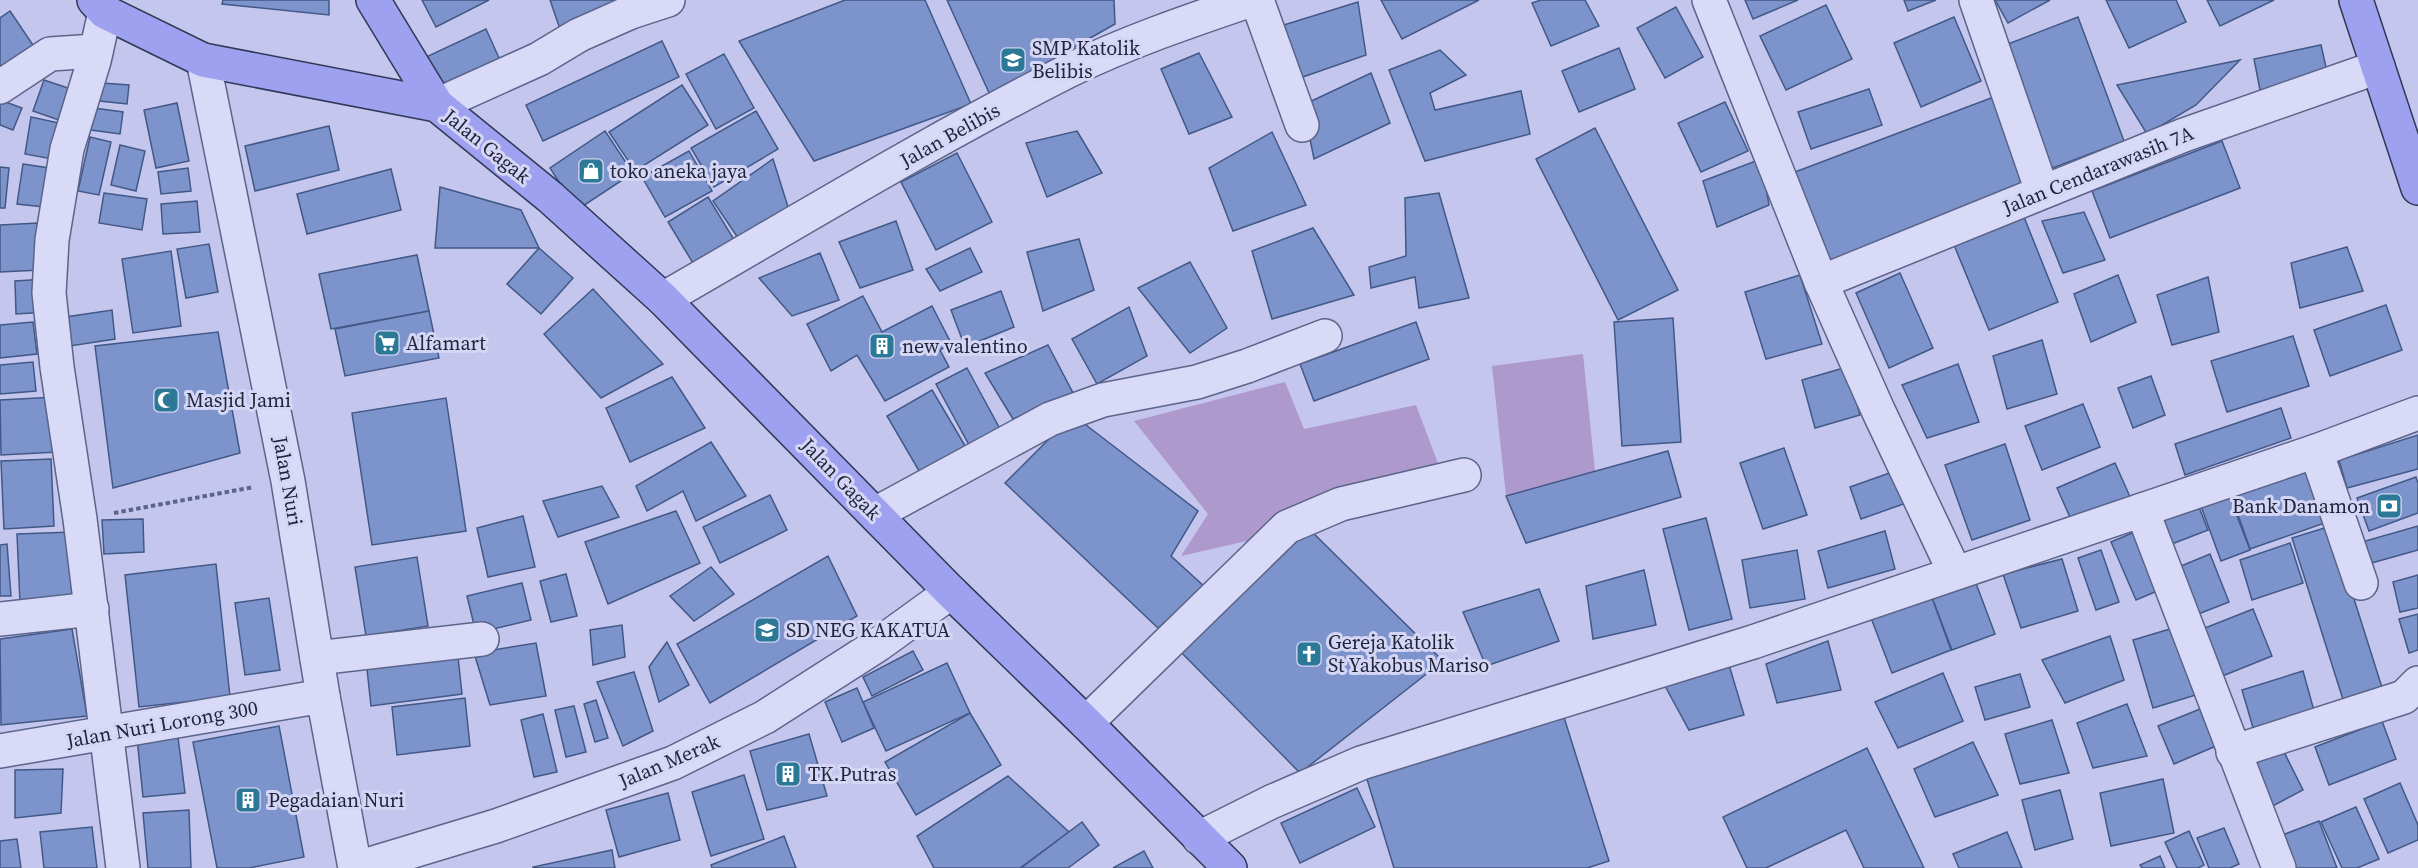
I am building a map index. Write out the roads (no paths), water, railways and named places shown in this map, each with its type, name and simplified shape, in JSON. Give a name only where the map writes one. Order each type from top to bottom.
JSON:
[{"type":"main road","points":[[373,0],[437,105]]},
{"type":"main road","points":[[2356,0],[2418,188]]},
{"type":"main road","points":[[99,6],[203,60],[437,105]]},
{"type":"main road","name":"Jalan Gagak","points":[[437,105],[550,197],[663,299],[951,592],[1086,723],[1230,868]]},
{"type":"street","points":[[437,105],[539,59],[579,35],[631,12],[668,0]]},
{"type":"street","name":"Jalan Belibis","points":[[663,299],[951,134],[1070,70],[1164,30],[1251,0]]},
{"type":"street","points":[[1257,0],[1302,125]]},
{"type":"street","points":[[1709,0],[1821,282],[1955,573]]},
{"type":"street","points":[[1976,0],[2042,191]]},
{"type":"street","points":[[99,6],[96,51],[67,149],[52,240],[49,293],[57,367],[80,519],[108,733],[123,868]]},
{"type":"street","points":[[0,87],[50,54],[96,51]]},
{"type":"street","name":"Jalan Nuri","points":[[203,60],[288,481],[323,696],[356,868]]},
{"type":"street","name":"Jalan Cendarawasih 7A","points":[[1821,282],[2184,135],[2378,67]]},
{"type":"street","points":[[875,514],[1050,419],[1103,400],[1197,382],[1247,366],[1325,336]]},
{"type":"street","points":[[1199,838],[1271,802],[1361,763],[1753,642],[2316,451],[2418,413]]},
{"type":"street","points":[[2316,451],[2361,583]]},
{"type":"street","points":[[1086,723],[1287,527],[1341,504],[1464,475]]},
{"type":"street","points":[[2142,510],[2279,868]]},
{"type":"street","name":"Jalan Merak","points":[[356,868],[496,826],[673,763],[765,717],[879,644],[951,592]]},
{"type":"street","points":[[0,619],[92,609]]},
{"type":"street","points":[[317,658],[482,639]]},
{"type":"street","points":[[2233,752],[2404,697],[2418,683]]},
{"type":"street","name":"Jalan Nuri Lorong 300","points":[[0,751],[323,696]]},
{"type":"place","name":"SMP Katolik Belibis","points":[[1013,60]]},
{"type":"place","name":"toko aneka jaya","points":[[591,171]]},
{"type":"place","name":"Alfamart","points":[[387,343]]},
{"type":"place","name":"new valentino","points":[[882,346]]},
{"type":"place","name":"Masjid Jami","points":[[166,400]]},
{"type":"place","name":"Bank Danamon","points":[[2389,506]]},
{"type":"place","name":"SD NEG KAKATUA","points":[[767,630]]},
{"type":"place","name":"Gereja Katolik St Yakobus Mariso","points":[[1309,654]]},
{"type":"place","name":"TK.Putras","points":[[788,774]]},
{"type":"place","name":"Pegadaian Nuri","points":[[248,800]]}]
